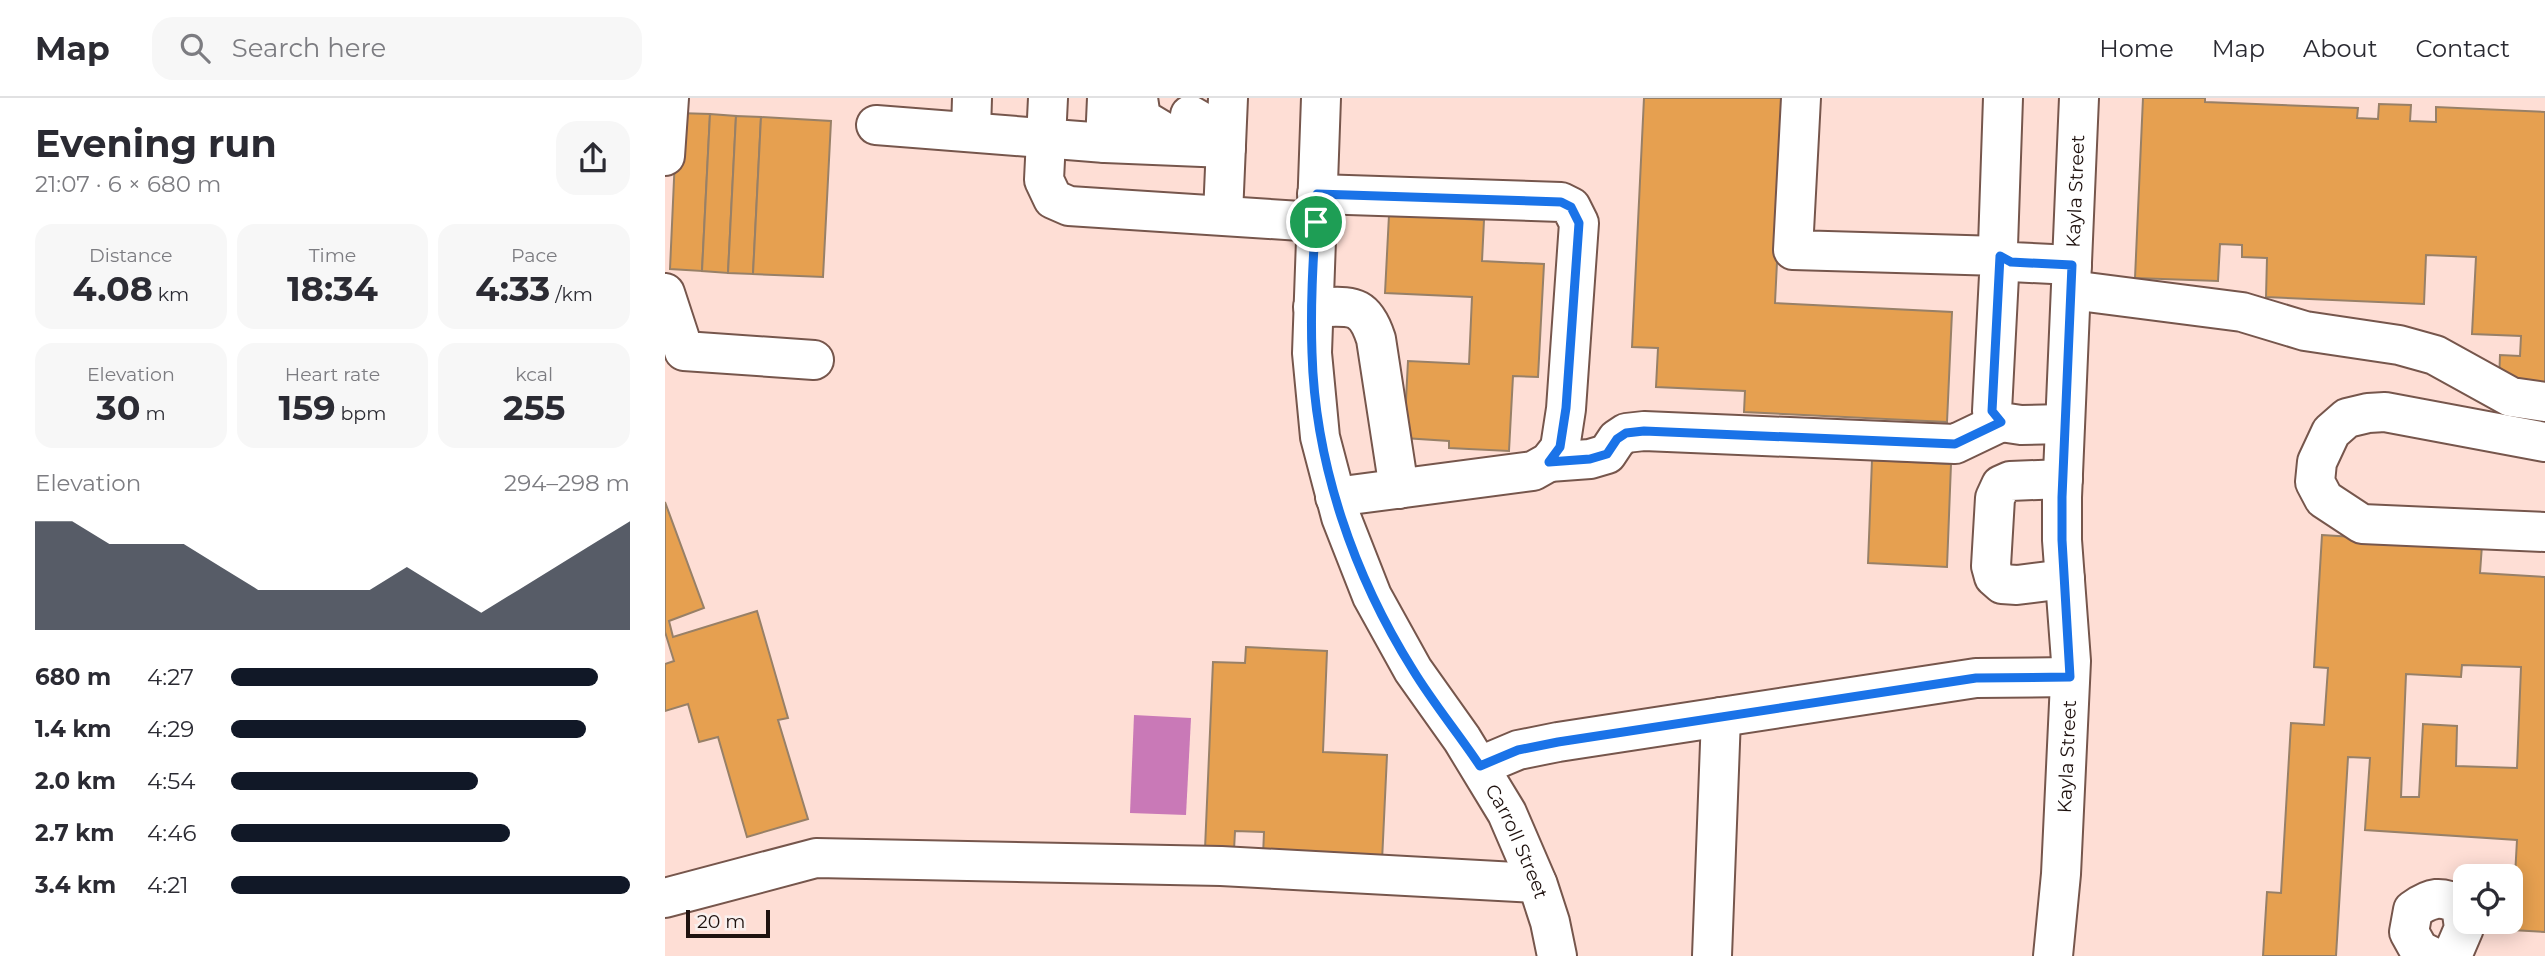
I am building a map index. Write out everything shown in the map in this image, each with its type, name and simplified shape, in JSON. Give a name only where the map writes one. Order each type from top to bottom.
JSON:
[{"type":"street","points":[[665,156],[669,98]]},
{"type":"street","points":[[1048,98],[1044,180],[1053,199],[1069,206],[1223,215],[1316,208],[1561,202],[1571,207],[1579,223],[1566,408],[1560,447],[1549,462]]},
{"type":"street","points":[[1105,142],[1107,98]]},
{"type":"street","name":"Carroll Street","points":[[1321,98],[1312,353],[1320,437],[1335,497],[1372,596],[1413,670],[1480,766],[1507,813],[1537,883],[1550,922],[1557,956]]},
{"type":"street","points":[[1801,98],[1793,250],[2000,256],[2011,262],[2071,278],[2242,312],[2305,331],[2399,345],[2435,355],[2511,397],[2545,402]]},
{"type":"street","points":[[2001,422],[1992,411],[2000,256],[1998,246],[2003,98]]},
{"type":"street","name":"Kayla Street","points":[[2053,956],[2061,874],[2070,677],[2062,540],[2079,98]]},
{"type":"street","points":[[876,125],[972,115],[1047,138],[1105,142],[1188,121],[1223,215]]},
{"type":"street","points":[[665,293],[684,351],[814,360]]},
{"type":"street","points":[[1313,307],[1353,308],[1363,312],[1370,321],[1376,339],[1399,489]]},
{"type":"street","points":[[2545,442],[2385,412],[2368,413],[2347,418],[2331,432],[2317,462],[2315,482],[2323,499],[2361,524],[2545,533]]},
{"type":"street","points":[[1335,497],[1532,471],[1549,462],[1590,459],[1607,454],[1617,439],[1626,433],[1644,431],[1955,444],[2001,422],[2021,425],[2065,424]]},
{"type":"street","points":[[2063,479],[2010,481],[2001,485],[1995,498],[1991,566],[1994,577],[2001,584],[2017,585],[2064,579]]},
{"type":"street","points":[[1480,766],[1518,750],[1558,742],[1976,678],[2070,677]]},
{"type":"street","points":[[1712,956],[1721,717]]},
{"type":"street","points":[[665,898],[816,858],[1221,866],[1537,883]]},
{"type":"street","points":[[2431,956],[2419,950],[2409,932],[2413,910],[2428,899],[2451,900],[2461,906],[2464,928],[2452,956]]},
{"type":"shaded area","points":[[1134,715],[1191,718],[1186,815],[1130,813]]},
{"type":"building","points":[[1644,98],[1785,98],[1775,303],[1952,312],[1947,422],[1744,412],[1745,391],[1656,387],[1658,348],[1632,347]]},
{"type":"building","points":[[2143,98],[2205,98],[2205,102],[2358,108],[2357,118],[2378,119],[2379,104],[2411,105],[2410,121],[2436,122],[2436,107],[2545,112],[2545,385],[2499,383],[2500,355],[2520,356],[2521,336],[2472,334],[2476,257],[2426,255],[2424,304],[2266,297],[2267,258],[2242,257],[2242,245],[2220,244],[2218,281],[2135,278]]},
{"type":"building","points":[[677,113],[710,114],[702,271],[670,269]]},
{"type":"building","points":[[710,114],[736,116],[728,273],[702,271]]},
{"type":"building","points":[[736,116],[761,117],[753,274],[728,273]]},
{"type":"building","points":[[761,117],[831,121],[823,277],[753,274]]},
{"type":"building","points":[[1389,215],[1484,220],[1482,261],[1544,264],[1538,377],[1513,376],[1509,451],[1449,448],[1449,441],[1404,438],[1408,361],[1469,364],[1472,297],[1385,293]]},
{"type":"building","points":[[1872,460],[1951,464],[1947,567],[1868,563]]},
{"type":"building","points":[[665,502],[704,608],[669,621],[673,637],[757,611],[788,718],[778,720],[808,819],[747,837],[718,737],[699,742],[688,704],[665,711],[665,664],[674,661],[665,632]]},
{"type":"building","points":[[2322,535],[2482,545],[2480,573],[2545,577],[2545,932],[2523,931],[2523,864],[2516,864],[2517,840],[2365,830],[2370,758],[2348,757],[2336,956],[2263,956],[2267,892],[2281,893],[2291,723],[2324,725],[2328,668],[2314,667]],"holes":[[[2462,665],[2521,667],[2517,768],[2456,766],[2457,726],[2423,724],[2419,797],[2401,797],[2406,674],[2461,677]]]},
{"type":"building","points":[[1246,647],[1327,651],[1323,752],[1387,755],[1382,861],[1263,856],[1264,832],[1235,831],[1234,850],[1205,849],[1213,662],[1245,663]]},
{"type":"route","points":[[1317,194],[1561,202],[1571,207],[1579,223],[1566,408],[1560,447],[1549,462],[1590,459],[1607,454],[1617,439],[1626,433],[1644,431],[1955,444],[2001,422],[1992,411],[2000,256],[2011,262],[2072,265],[2062,497],[2070,677],[1976,678],[1558,742],[1518,750],[1480,766],[1413,670],[1372,596],[1341,517],[1320,437],[1315,395],[1312,353],[1316,222],[1317,194]]}]
